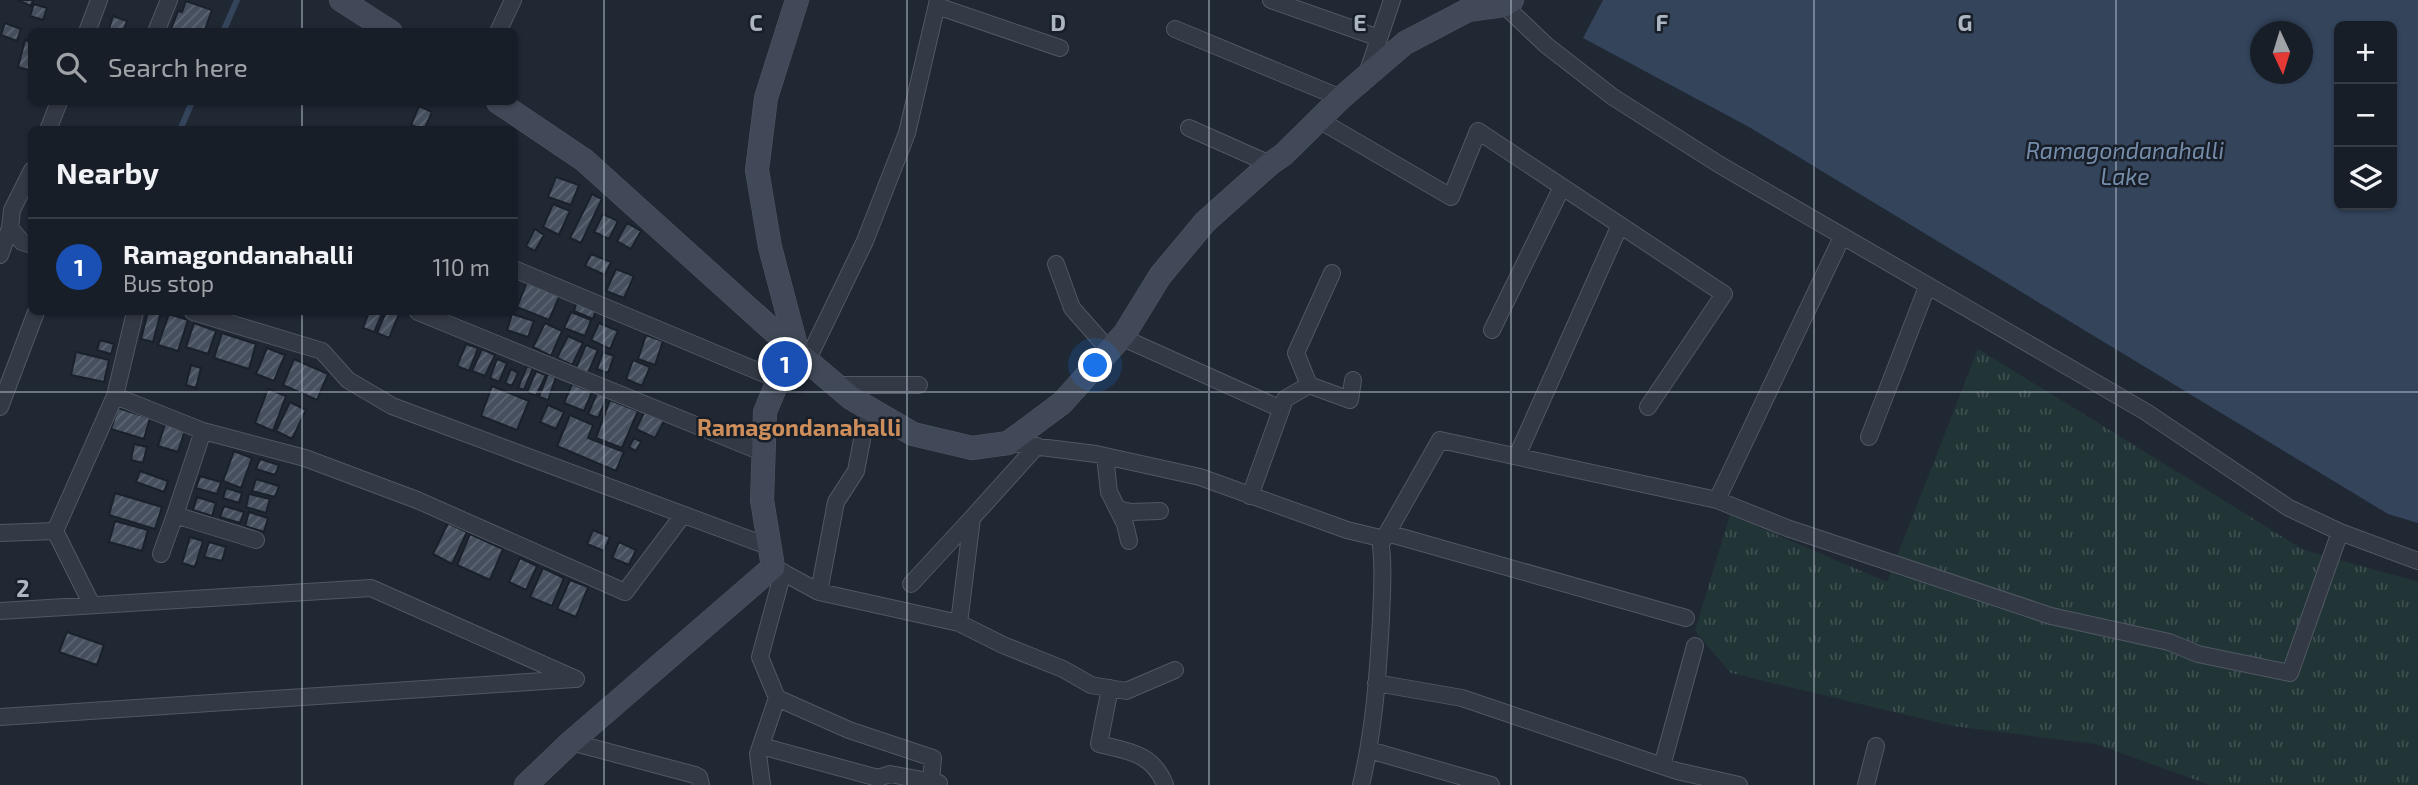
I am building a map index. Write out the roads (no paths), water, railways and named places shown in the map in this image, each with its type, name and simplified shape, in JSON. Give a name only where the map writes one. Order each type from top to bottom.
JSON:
[{"type":"street","points":[[88,28],[99,0]]},
{"type":"street","points":[[158,28],[169,0]]},
{"type":"street","points":[[342,0],[385,28]]},
{"type":"street","points":[[500,28],[513,0]]},
{"type":"street","points":[[797,0],[766,98],[757,170],[770,247],[802,357]]},
{"type":"street","points":[[1271,0],[1379,38]]},
{"type":"street","points":[[1366,77],[1392,0]]},
{"type":"street","points":[[762,785],[758,754],[777,698],[760,657],[775,562],[762,500],[765,412],[785,364],[802,357],[865,241],[907,133],[937,3],[1060,48]]},
{"type":"street","points":[[1008,443],[1062,403],[1115,343],[1160,276],[1205,222],[1283,155],[1341,98],[1405,43],[1468,10],[1508,3],[1546,46],[1614,97],[1720,165],[2146,412],[2289,508],[2418,561]]},
{"type":"street","points":[[1175,29],[1341,98]]},
{"type":"street","points":[[50,126],[58,105]]},
{"type":"street","points":[[502,105],[584,160],[835,385],[913,434],[972,448],[1008,443],[1105,456],[1200,477],[1347,530],[1686,618]]},
{"type":"street","points":[[1319,120],[1451,197],[1478,131],[1724,294],[1648,407]]},
{"type":"street","points":[[1189,128],[1270,164]]},
{"type":"street","points":[[0,256],[10,228],[12,209],[28,178]]},
{"type":"street","points":[[1492,330],[1562,187]]},
{"type":"street","points":[[1517,456],[1620,225]]},
{"type":"street","points":[[10,228],[22,242],[28,244]]},
{"type":"street","points":[[1717,500],[1843,237]]},
{"type":"street","points":[[1056,264],[1072,308],[1115,343],[1281,410]]},
{"type":"street","points":[[518,272],[779,380]]},
{"type":"street","points":[[1332,273],[1297,353],[1309,385],[1350,400],[1353,380]]},
{"type":"street","points":[[1869,438],[1927,287]]},
{"type":"street","points":[[0,407],[35,315]]},
{"type":"street","points":[[55,531],[115,396],[134,315]]},
{"type":"street","points":[[203,315],[322,351],[348,380],[392,406],[683,515],[775,562],[819,592],[959,623],[1003,645],[1063,668],[1091,685],[1126,691],[1175,670]]},
{"type":"street","points":[[425,315],[764,453]]},
{"type":"street","points":[[835,385],[919,385]]},
{"type":"street","points":[[1250,496],[1285,399],[1309,385]]},
{"type":"street","points":[[115,396],[203,431],[306,458],[417,500],[625,592],[683,515]]},
{"type":"street","points":[[819,592],[836,502],[856,471],[868,408]]},
{"type":"street","points":[[161,554],[203,431]]},
{"type":"street","points":[[1361,785],[1369,750],[1376,683],[1384,538],[1440,440],[1717,500],[1787,528],[2051,616],[2169,642],[2199,654],[2290,673],[2340,531]]},
{"type":"street","points":[[911,584],[1037,446]]},
{"type":"street","points":[[1105,456],[1109,492],[1125,524],[1129,541]]},
{"type":"street","points":[[1118,509],[1130,512],[1160,511]]},
{"type":"street","points":[[174,515],[257,540]]},
{"type":"street","points":[[959,623],[972,518]]},
{"type":"street","points":[[0,533],[55,531]]},
{"type":"street","points":[[55,531],[92,605]]},
{"type":"street","points":[[526,785],[775,562]]},
{"type":"street","points":[[0,611],[371,588],[576,678],[0,717]]},
{"type":"street","points":[[1662,766],[1695,646]]},
{"type":"street","points":[[1376,683],[1462,698],[1662,766],[1739,785]]},
{"type":"street","points":[[1110,688],[1099,744],[1141,755],[1160,772],[1165,785]]},
{"type":"street","points":[[761,746],[878,778],[890,774],[935,782],[933,758],[849,730],[777,698]]},
{"type":"street","points":[[571,742],[695,775],[701,785]]},
{"type":"street","points":[[1866,785],[1876,746]]},
{"type":"street","points":[[1369,750],[1491,785]]},
{"type":"water","name":"Ramagondanahalli Lake","points":[[1603,0],[2418,0],[2418,523],[2388,514],[1749,127],[1583,38]]},
{"type":"waterway","points":[[225,28],[237,0]]},
{"type":"waterway","points":[[182,126],[191,105]]},
{"type":"place","name":"Ramagondanahalli","points":[[785,364]]},
{"type":"district","name":"Ramagondanahalli","points":[[799,428]]}]
